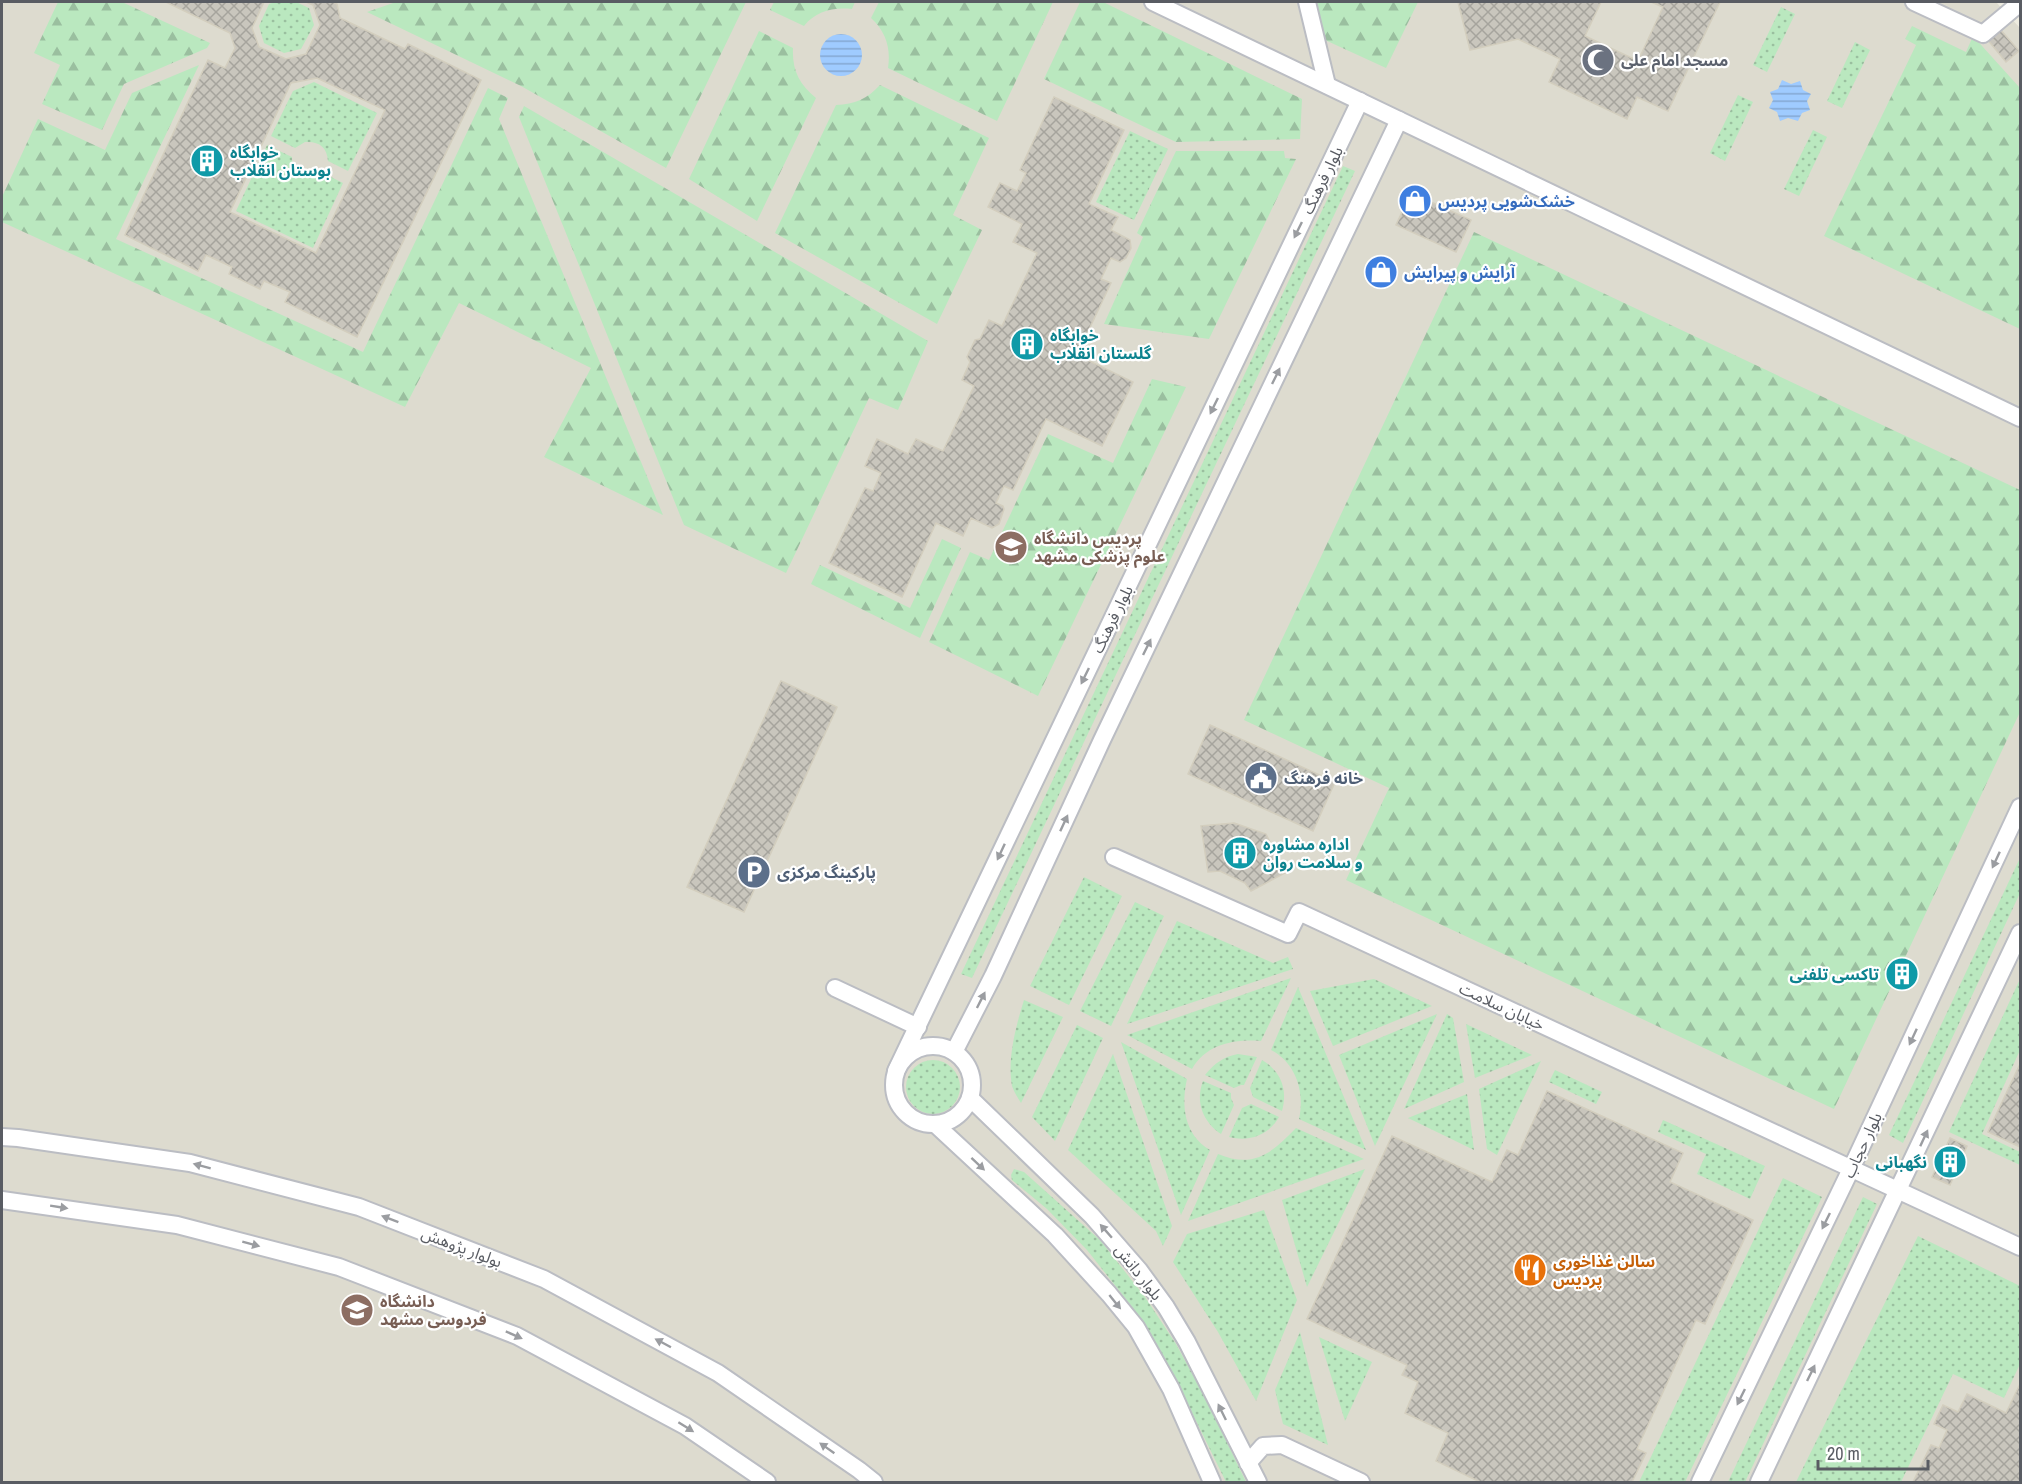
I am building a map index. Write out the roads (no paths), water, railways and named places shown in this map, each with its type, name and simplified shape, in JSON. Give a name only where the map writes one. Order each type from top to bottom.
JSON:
[{"type":"lane","points":[[1153,2],[2020,418]]},
{"type":"lane","points":[[1307,2],[1327,85]]},
{"type":"lane","points":[[1914,2],[1983,34],[2020,3]]},
{"type":"lane","name":"بلوار فرهنگ","points":[[896,1071],[1360,101]]},
{"type":"lane","points":[[954,1052],[998,965],[1102,740],[1399,120]]},
{"type":"lane","name":"بلوار حجاب","points":[[1700,1482],[1851,1168],[2020,807]]},
{"type":"lane","name":"خیابان سلامت","points":[[1114,857],[1288,934],[1299,912],[2020,1247]]},
{"type":"lane","points":[[1759,1482],[2020,933]]},
{"type":"lane","points":[[835,988],[918,1027]]},
{"type":"lane","points":[[932,1045],[946,1047],[954,1052],[960,1055],[969,1068],[973,1083],[970,1098],[962,1111],[950,1121],[935,1124],[920,1122],[906,1114],[897,1101],[894,1087],[896,1071],[904,1058],[917,1049],[932,1045]]},
{"type":"lane","name":"بلوار دانش","points":[[970,1098],[1092,1216],[1139,1270],[1166,1307],[1187,1342],[1258,1482]]},
{"type":"lane","points":[[935,1124],[1055,1235],[1136,1327],[1171,1389],[1212,1482]]},
{"type":"lane","name":"بولوار پژوهش","points":[[2,1137],[190,1163],[359,1207],[543,1279],[717,1373],[874,1482]]},
{"type":"lane","points":[[2,1200],[177,1225],[339,1267],[517,1336],[685,1426],[766,1482]]},
{"type":"lane","points":[[1235,1437],[1263,1446],[1282,1445],[1361,1482]]},
{"type":"lane","points":[[1248,1463],[1263,1446]]},
{"type":"water","points":[[841,34],[856,40],[862,55],[856,70],[841,76],[826,70],[820,55],[826,40]]},
{"type":"water","points":[[1782,80],[1791,84],[1800,81],[1803,90],[1811,94],[1807,101],[1810,110],[1802,113],[1798,121],[1788,118],[1780,121],[1777,112],[1769,108],[1773,100],[1770,92],[1778,89]]},
{"type":"place","name":"مسجد امام علی","points":[[1598,60]]},
{"type":"place","name":"خوابگاه بوستان انقلاب","points":[[207,161]]},
{"type":"place","name":"خشک‌شویی پردیس","points":[[1415,201]]},
{"type":"place","name":"آرایش و پیرایش","points":[[1381,272]]},
{"type":"place","name":"خوابگاه گلستان انقلاب","points":[[1027,344]]},
{"type":"place","name":"پردیس دانشگاه علوم پزشکی مشهد","points":[[1011,547]]},
{"type":"place","name":"خانه فرهنگ","points":[[1261,778]]},
{"type":"place","name":"اداره مشاوره و سلامت روان","points":[[1240,853]]},
{"type":"place","name":"پارکینگ مرکزی","points":[[754,872]]},
{"type":"place","name":"تاکسی تلفنی","points":[[1902,974]]},
{"type":"place","name":"نگهبانی","points":[[1950,1162]]},
{"type":"place","name":"سالن غذاخوری پردیس","points":[[1530,1270]]},
{"type":"place","name":"دانشگاه فردوسی مشهد","points":[[357,1310]]}]
